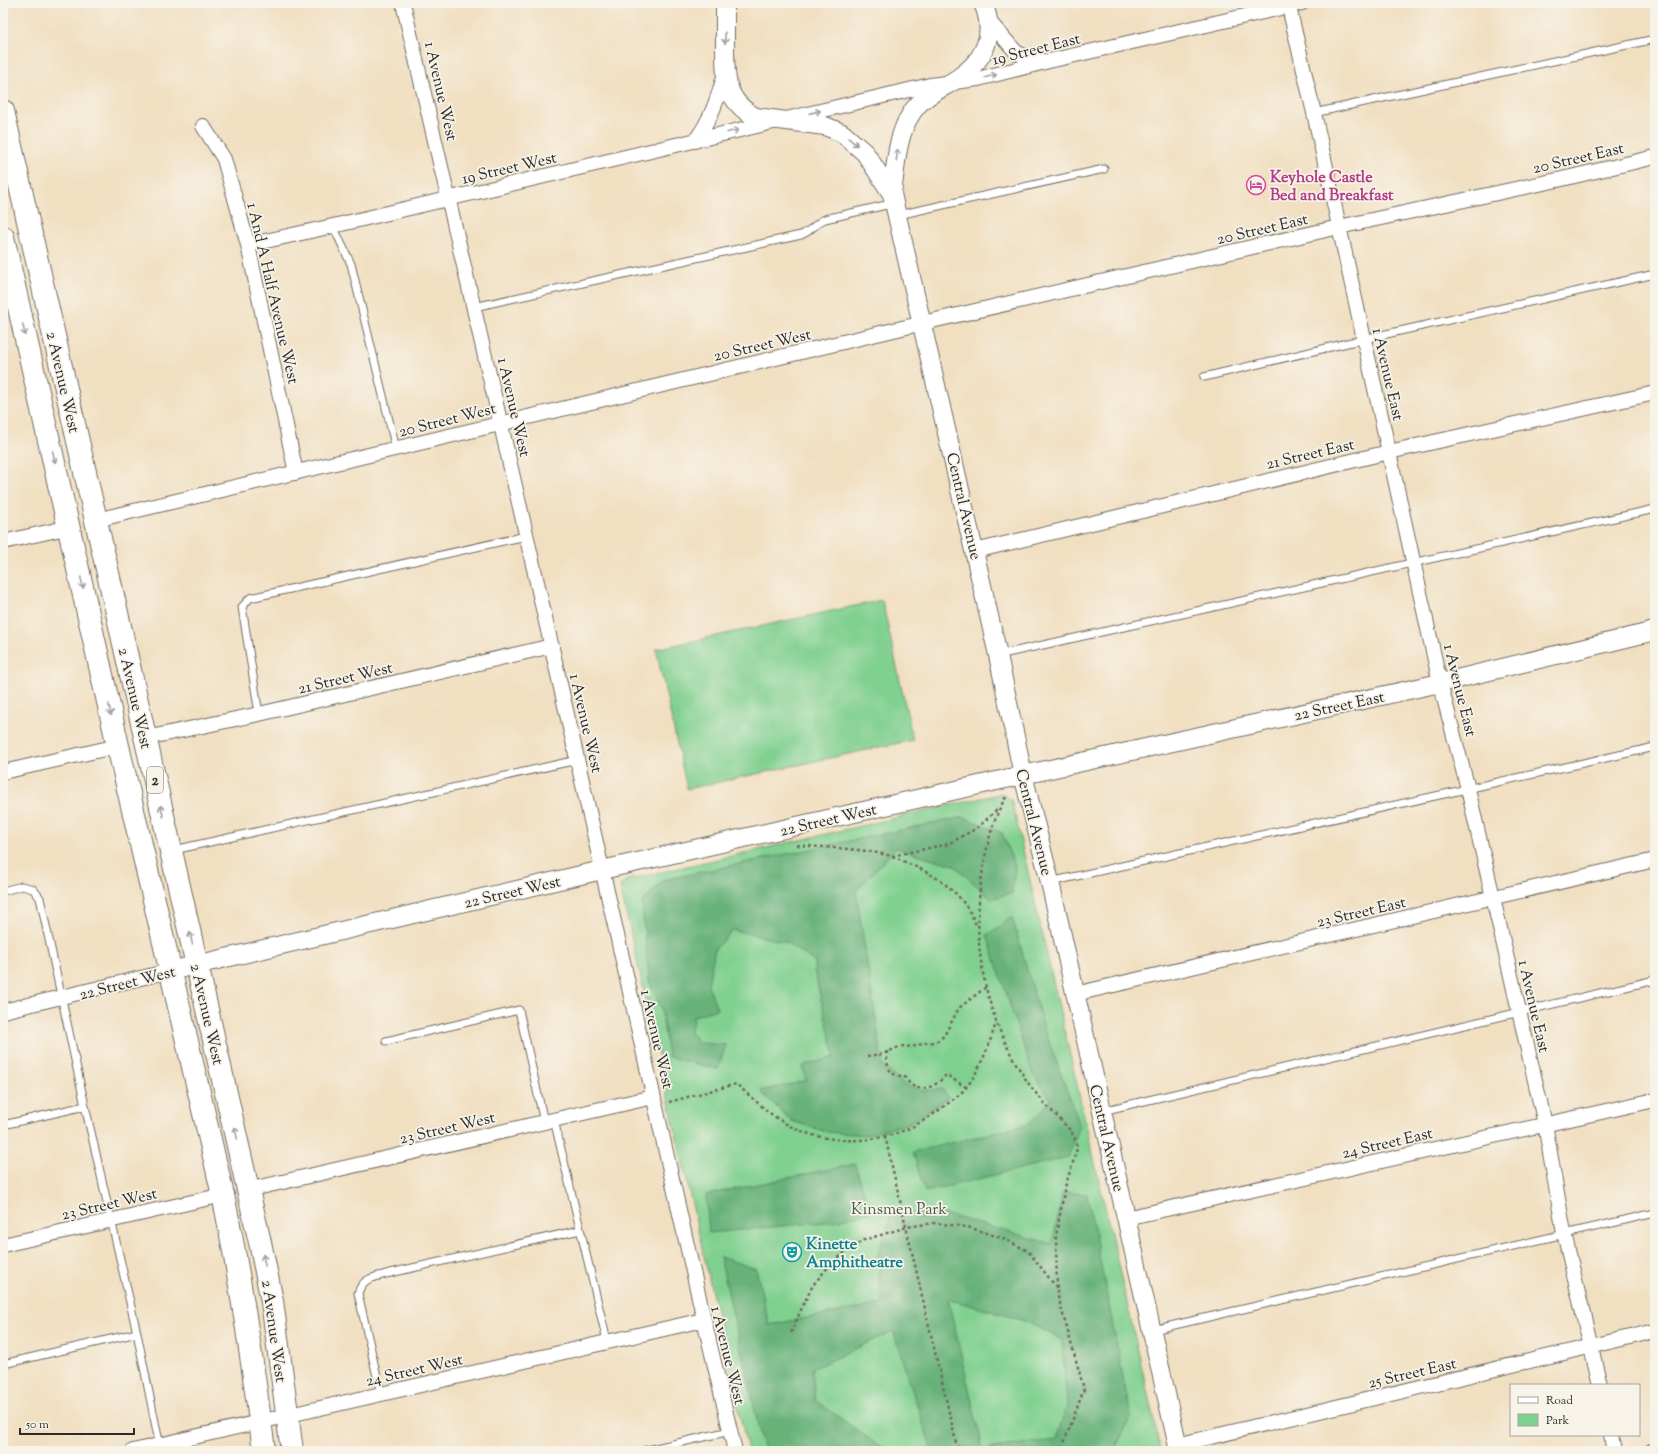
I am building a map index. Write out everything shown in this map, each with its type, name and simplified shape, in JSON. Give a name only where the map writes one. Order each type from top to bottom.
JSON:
[{"type":"highway","name":"2 Avenue West","points":[[3,111],[146,738],[272,1301],[292,1451]]},
{"type":"highway","name":"2 Avenue West","points":[[3,237],[10,298],[70,527],[118,746],[223,1195],[236,1259],[264,1451]]},
{"type":"street","name":"1 Avenue West","points":[[403,3],[450,198],[703,1320],[735,1451]]},
{"type":"street","name":"Central Avenue","points":[[725,3],[725,72],[731,94],[738,104],[746,112],[756,117],[825,126],[842,133],[865,153],[895,204]]},
{"type":"street","name":"Central Avenue","points":[[983,3],[989,21],[989,35],[981,56],[974,66],[953,82],[935,91],[921,101],[911,113],[898,143],[895,204],[975,551],[1023,774],[1050,882],[1178,1448]]},
{"type":"street","name":"19 Street East","points":[[777,120],[930,85],[978,79],[1048,61],[1293,4]]},
{"type":"street","name":"1 Avenue East","points":[[1293,4],[1314,113],[1440,683],[1468,789],[1545,1124],[1564,1233],[1600,1384]]},
{"type":"street","points":[[989,21],[1016,52],[1026,57],[1048,61]]},
{"type":"street","points":[[695,141],[706,127],[712,114],[725,72]]},
{"type":"street","name":"19 Street West","points":[[248,244],[333,226],[695,141],[777,120]]},
{"type":"street","name":"1 And A Half Avenue West","points":[[203,126],[224,158],[248,244],[296,473]]},
{"type":"street","name":"20 Street East","points":[[923,323],[1339,227],[1562,179],[1655,157]]},
{"type":"street","name":"20 Street West","points":[[96,520],[923,323]]},
{"type":"street","name":"21 Street East","points":[[975,551],[1389,452],[1655,393]]},
{"type":"street","points":[[3,542],[70,527]]},
{"type":"street","name":"22 Street East","points":[[1023,774],[1440,683],[1655,631]]},
{"type":"street","name":"21 Street West","points":[[146,738],[259,714],[552,646]]},
{"type":"street","points":[[3,772],[118,746]]},
{"type":"street","name":"22 Street West","points":[[3,1011],[602,870],[1023,774]]},
{"type":"street","name":"23 Street East","points":[[1075,994],[1655,860]]},
{"type":"street","name":"24 Street East","points":[[1126,1218],[1655,1100]]},
{"type":"street","name":"23 Street West","points":[[248,1190],[549,1121],[654,1101]]},
{"type":"street","name":"23 Street West","points":[[3,1245],[223,1195]]},
{"type":"street","name":"24 Street West","points":[[133,1451],[160,1448],[260,1422],[703,1320]]},
{"type":"street","name":"25 Street East","points":[[1178,1448],[1655,1331]]},
{"type":"street","points":[[1611,1436],[1614,1451]]},
{"type":"lane","points":[[1314,113],[1655,39]]},
{"type":"lane","points":[[474,307],[801,235],[810,231],[818,222],[825,219],[895,204],[1104,169]]},
{"type":"lane","points":[[333,226],[351,264],[396,449]]},
{"type":"lane","points":[[1204,377],[1364,339],[1655,274]]},
{"type":"lane","points":[[998,655],[1655,509]]},
{"type":"lane","points":[[259,714],[242,607],[250,598],[526,536]]},
{"type":"lane","points":[[1050,882],[1655,747]]},
{"type":"lane","points":[[171,851],[577,760]]},
{"type":"lane","points":[[3,891],[22,886],[33,889],[40,898],[110,1220],[137,1333],[160,1448]]},
{"type":"lane","points":[[1102,1112],[1655,980]]},
{"type":"lane","points":[[386,1041],[519,1010],[580,1230],[607,1342]]},
{"type":"lane","points":[[3,1126],[85,1106]]},
{"type":"lane","points":[[1151,1330],[1655,1213]]},
{"type":"lane","points":[[381,1394],[358,1293],[361,1285],[370,1279],[386,1274],[580,1230]]},
{"type":"lane","points":[[3,1364],[137,1333]]},
{"type":"lane","points":[[643,1451],[730,1431]]},
{"type":"lane","points":[[1646,1451],[1655,1449]]},
{"type":"path","points":[[892,856],[948,844],[977,828],[999,808],[1006,797]]},
{"type":"path","points":[[999,808],[983,866],[978,900],[978,948],[988,1001],[1007,1047],[1023,1077],[1070,1130],[1076,1141],[1076,1153],[1065,1187],[1056,1236],[1057,1288],[1084,1389],[1064,1443],[1059,1451]]},
{"type":"path","points":[[797,845],[869,852],[892,856],[942,881],[958,896],[971,912],[977,927]]},
{"type":"path","points":[[866,1056],[883,1054],[901,1046],[912,1046],[925,1043],[931,1044],[941,1040],[959,1008],[986,987]]},
{"type":"path","points":[[654,1101],[736,1084],[783,1122],[804,1132],[829,1139],[864,1140],[885,1136],[914,1126],[940,1110],[964,1091],[988,1048],[996,1023]]},
{"type":"path","points":[[887,1051],[887,1062],[893,1073],[904,1076],[910,1084],[917,1088],[933,1086],[941,1081],[946,1075],[966,1087]]},
{"type":"path","points":[[885,1136],[958,1451]]},
{"type":"path","points":[[791,1333],[813,1285],[829,1266],[864,1240],[907,1227],[934,1223],[968,1228],[1002,1238],[1028,1251],[1057,1288]]},
{"type":"green space","points":[[882,600],[913,740],[687,789],[656,649]]},
{"type":"green space","name":"Kinsmen Park","points":[[999,794],[1007,796],[1012,802],[1161,1451],[748,1451],[620,886],[627,880]]},
{"type":"green space","points":[[963,817],[1002,833],[1015,867],[1012,893],[991,899],[954,865],[896,848],[856,891],[883,1066],[905,1085],[924,1091],[942,1089],[949,1097],[909,1123],[866,1135],[827,1132],[792,1121],[760,1091],[806,1081],[803,1066],[835,1057],[814,970],[815,962],[786,942],[733,930],[715,949],[708,985],[717,1009],[694,1016],[690,1033],[701,1043],[726,1045],[718,1069],[668,1057],[661,1008],[649,981],[642,903],[663,880]]},
{"type":"green space","points":[[1012,917],[1044,1028],[1080,1126],[1068,1157],[925,1192],[913,1152],[1029,1124],[1051,1100],[1032,1072],[987,935]]},
{"type":"green space","points":[[855,1164],[870,1212],[835,1221],[709,1233],[706,1195]]},
{"type":"green space","points":[[1063,1192],[1087,1194],[1131,1417],[1114,1451],[932,1451],[893,1331],[812,1369],[815,1400],[879,1446],[898,1451],[764,1451],[720,1257],[756,1269],[769,1325],[882,1304],[878,1254],[891,1215],[937,1212],[1052,1244]],"holes":[[[948,1299],[1025,1321],[1062,1340],[1067,1404],[1056,1440],[983,1449]]]},
{"type":"place","name":"Keyhole Castle Bed and Breakfast","points":[[1256,185]]},
{"type":"place","name":"Kinette Amphitheatre","points":[[792,1252]]}]
